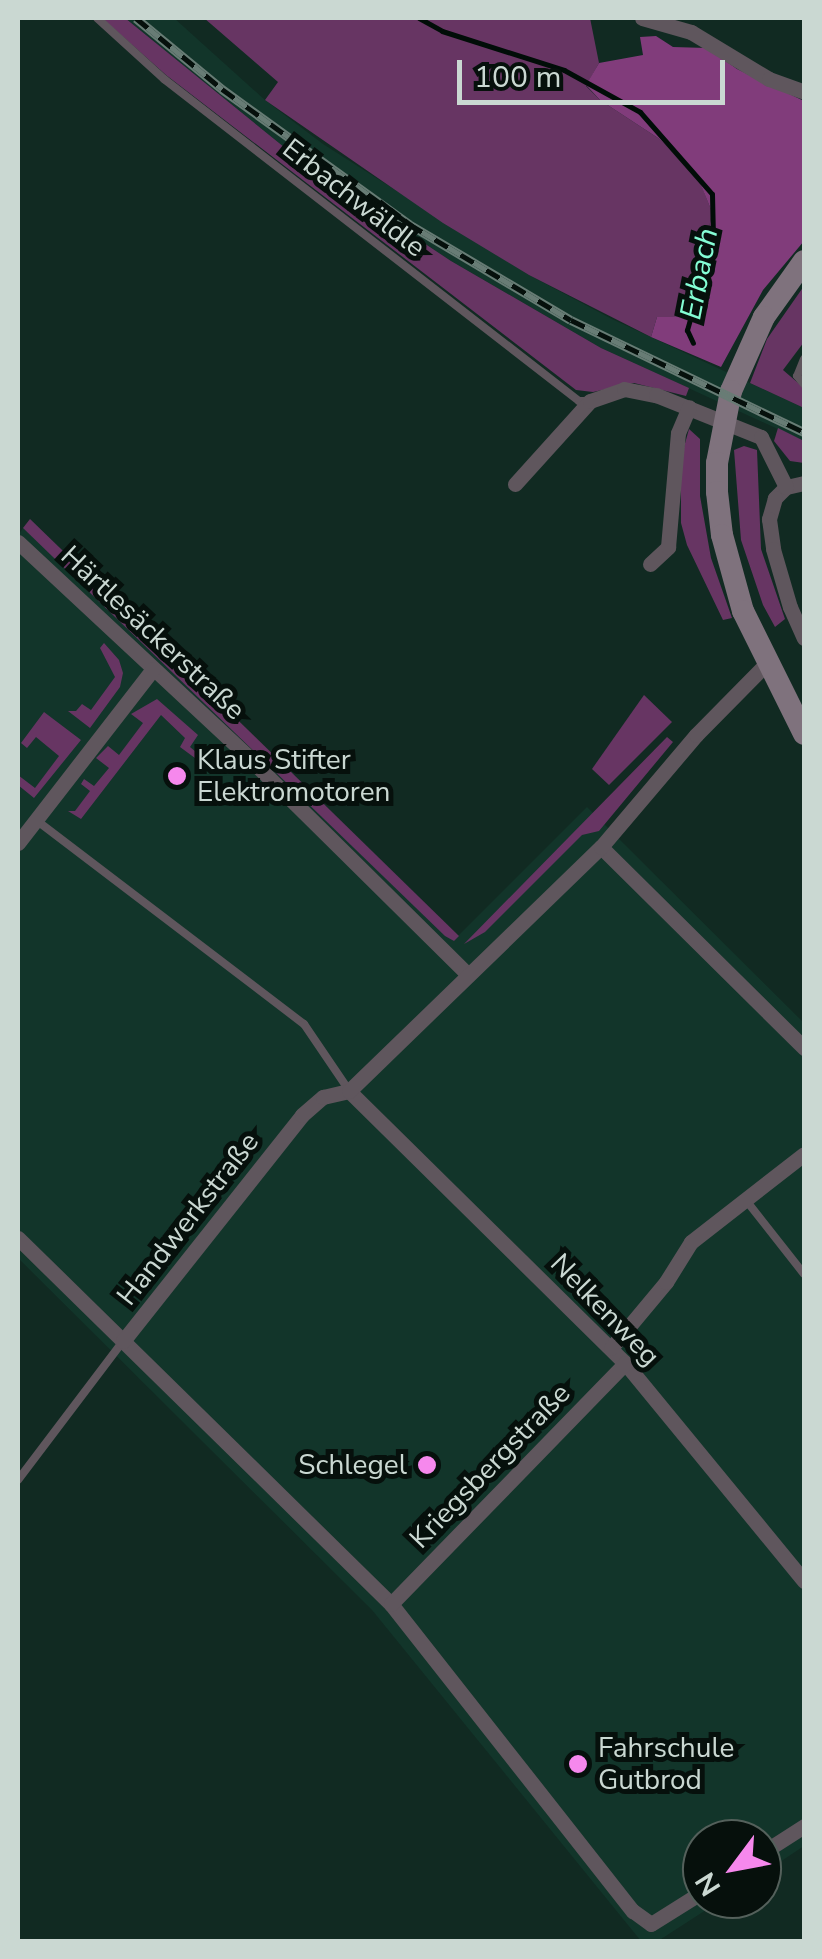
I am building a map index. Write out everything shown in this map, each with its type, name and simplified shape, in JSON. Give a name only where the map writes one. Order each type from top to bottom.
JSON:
[{"type":"street","points":[[642,18],[691,32],[769,79],[804,92]]},
{"type":"street","points":[[804,260],[784,285],[749,348],[731,391],[721,437],[717,492],[722,536],[743,611],[804,734]]},
{"type":"street","points":[[515,484],[590,401],[624,389],[689,407],[761,437],[786,487]]},
{"type":"street","points":[[650,564],[668,547],[678,434],[689,407]]},
{"type":"street","points":[[804,483],[786,487],[776,498],[769,519],[772,549],[804,638]]},
{"type":"street","name":"Härtlesäckerstraße","points":[[18,542],[45,574],[153,669],[466,974]]},
{"type":"street","name":"Handwerkstraße","points":[[651,1924],[621,1896],[391,1604],[123,1341],[302,1115],[323,1097],[349,1091],[601,847],[696,735],[766,664]]},
{"type":"street","points":[[18,843],[153,669]]},
{"type":"street","points":[[601,847],[804,1048]]},
{"type":"street","name":"Nelkenweg","points":[[349,1091],[625,1363],[804,1581]]},
{"type":"street","points":[[611,1348],[666,1282],[691,1242],[804,1155]]},
{"type":"street","points":[[18,1238],[123,1341]]},
{"type":"street","name":"Kriegsbergstraße","points":[[391,1604],[625,1363]]},
{"type":"street","points":[[782,1840],[804,1826]]},
{"type":"street","points":[[650,1942],[651,1924],[682,1905]]},
{"type":"lane","name":"Erbachwäldle","points":[[97,18],[164,78],[316,198],[579,401],[590,401]]},
{"type":"lane","points":[[804,359],[797,376],[804,384]]},
{"type":"lane","points":[[36,820],[304,1024],[349,1091]]},
{"type":"lane","points":[[745,1199],[804,1274]]},
{"type":"lane","points":[[18,1480],[123,1341]]},
{"type":"shaded area","points":[[102,18],[125,18],[305,164],[451,261],[601,348],[689,388],[686,396],[634,383],[593,392],[576,390],[166,75]]},
{"type":"shaded area","points":[[125,18],[174,18],[265,100],[323,144],[529,275],[612,319],[804,408],[804,441],[601,348],[451,261],[305,164]]},
{"type":"shaded area","points":[[204,18],[590,18],[599,63],[586,86],[600,100],[658,138],[698,177],[712,212],[702,268],[679,318],[657,317],[651,337],[529,275],[443,223],[265,100],[278,82]]},
{"type":"shaded area","points":[[656,36],[673,47],[707,48],[737,69],[804,101],[804,241],[763,290],[721,367],[651,337],[657,317],[680,317],[702,268],[712,212],[698,178],[658,138],[600,100],[586,85],[599,63],[643,55],[640,37]]},
{"type":"shaded area","points":[[804,286],[804,342],[783,370],[804,388],[804,408],[750,383],[767,339]]},
{"type":"shaded area","points":[[778,428],[804,441],[804,463],[790,461],[774,441]]},
{"type":"shaded area","points":[[689,429],[700,439],[700,496],[711,558],[732,618],[723,620],[687,545],[681,523],[681,458]]},
{"type":"shaded area","points":[[744,446],[757,450],[761,549],[785,619],[775,627],[763,605],[741,540],[734,450]]},
{"type":"shaded area","points":[[30,519],[458,936],[587,807],[804,1023],[804,1846],[782,1861],[782,1819],[682,1819],[682,1919],[692,1919],[658,1941],[641,1941],[372,1610],[18,1258],[18,535]]},
{"type":"shaded area","points":[[30,519],[459,936],[454,941],[445,936],[23,528]]},
{"type":"shaded area","points":[[104,643],[119,660],[123,673],[120,687],[90,728],[68,711],[76,711],[82,704],[91,710],[115,677],[100,648]]},
{"type":"shaded area","points":[[644,695],[672,722],[609,785],[592,769]]},
{"type":"shaded area","points":[[157,699],[198,735],[190,747],[202,757],[199,761],[180,747],[185,738],[161,715],[81,819],[68,811],[75,811],[90,791],[81,784],[84,779],[94,786],[109,768],[96,758],[108,746],[119,755],[143,723],[131,714]]},
{"type":"shaded area","points":[[44,712],[81,740],[34,798],[18,785],[18,775],[35,788],[59,756],[36,737],[27,748],[21,743]]},
{"type":"shaded area","points":[[667,737],[673,742],[599,831],[582,835],[485,932],[464,944]]},
{"type":"waterway","name":"Erbach","points":[[419,18],[442,31],[564,70],[640,112],[712,194],[713,238],[687,330],[693,343]]},
{"type":"railway","points":[[136,18],[222,89],[409,224],[571,320],[804,432]]},
{"type":"place","name":"Klaus Stifter Elektromotoren","points":[[177,776]]},
{"type":"place","name":"Schlegel","points":[[427,1465]]},
{"type":"place","name":"Fahrschule Gutbrod","points":[[578,1764]]}]
